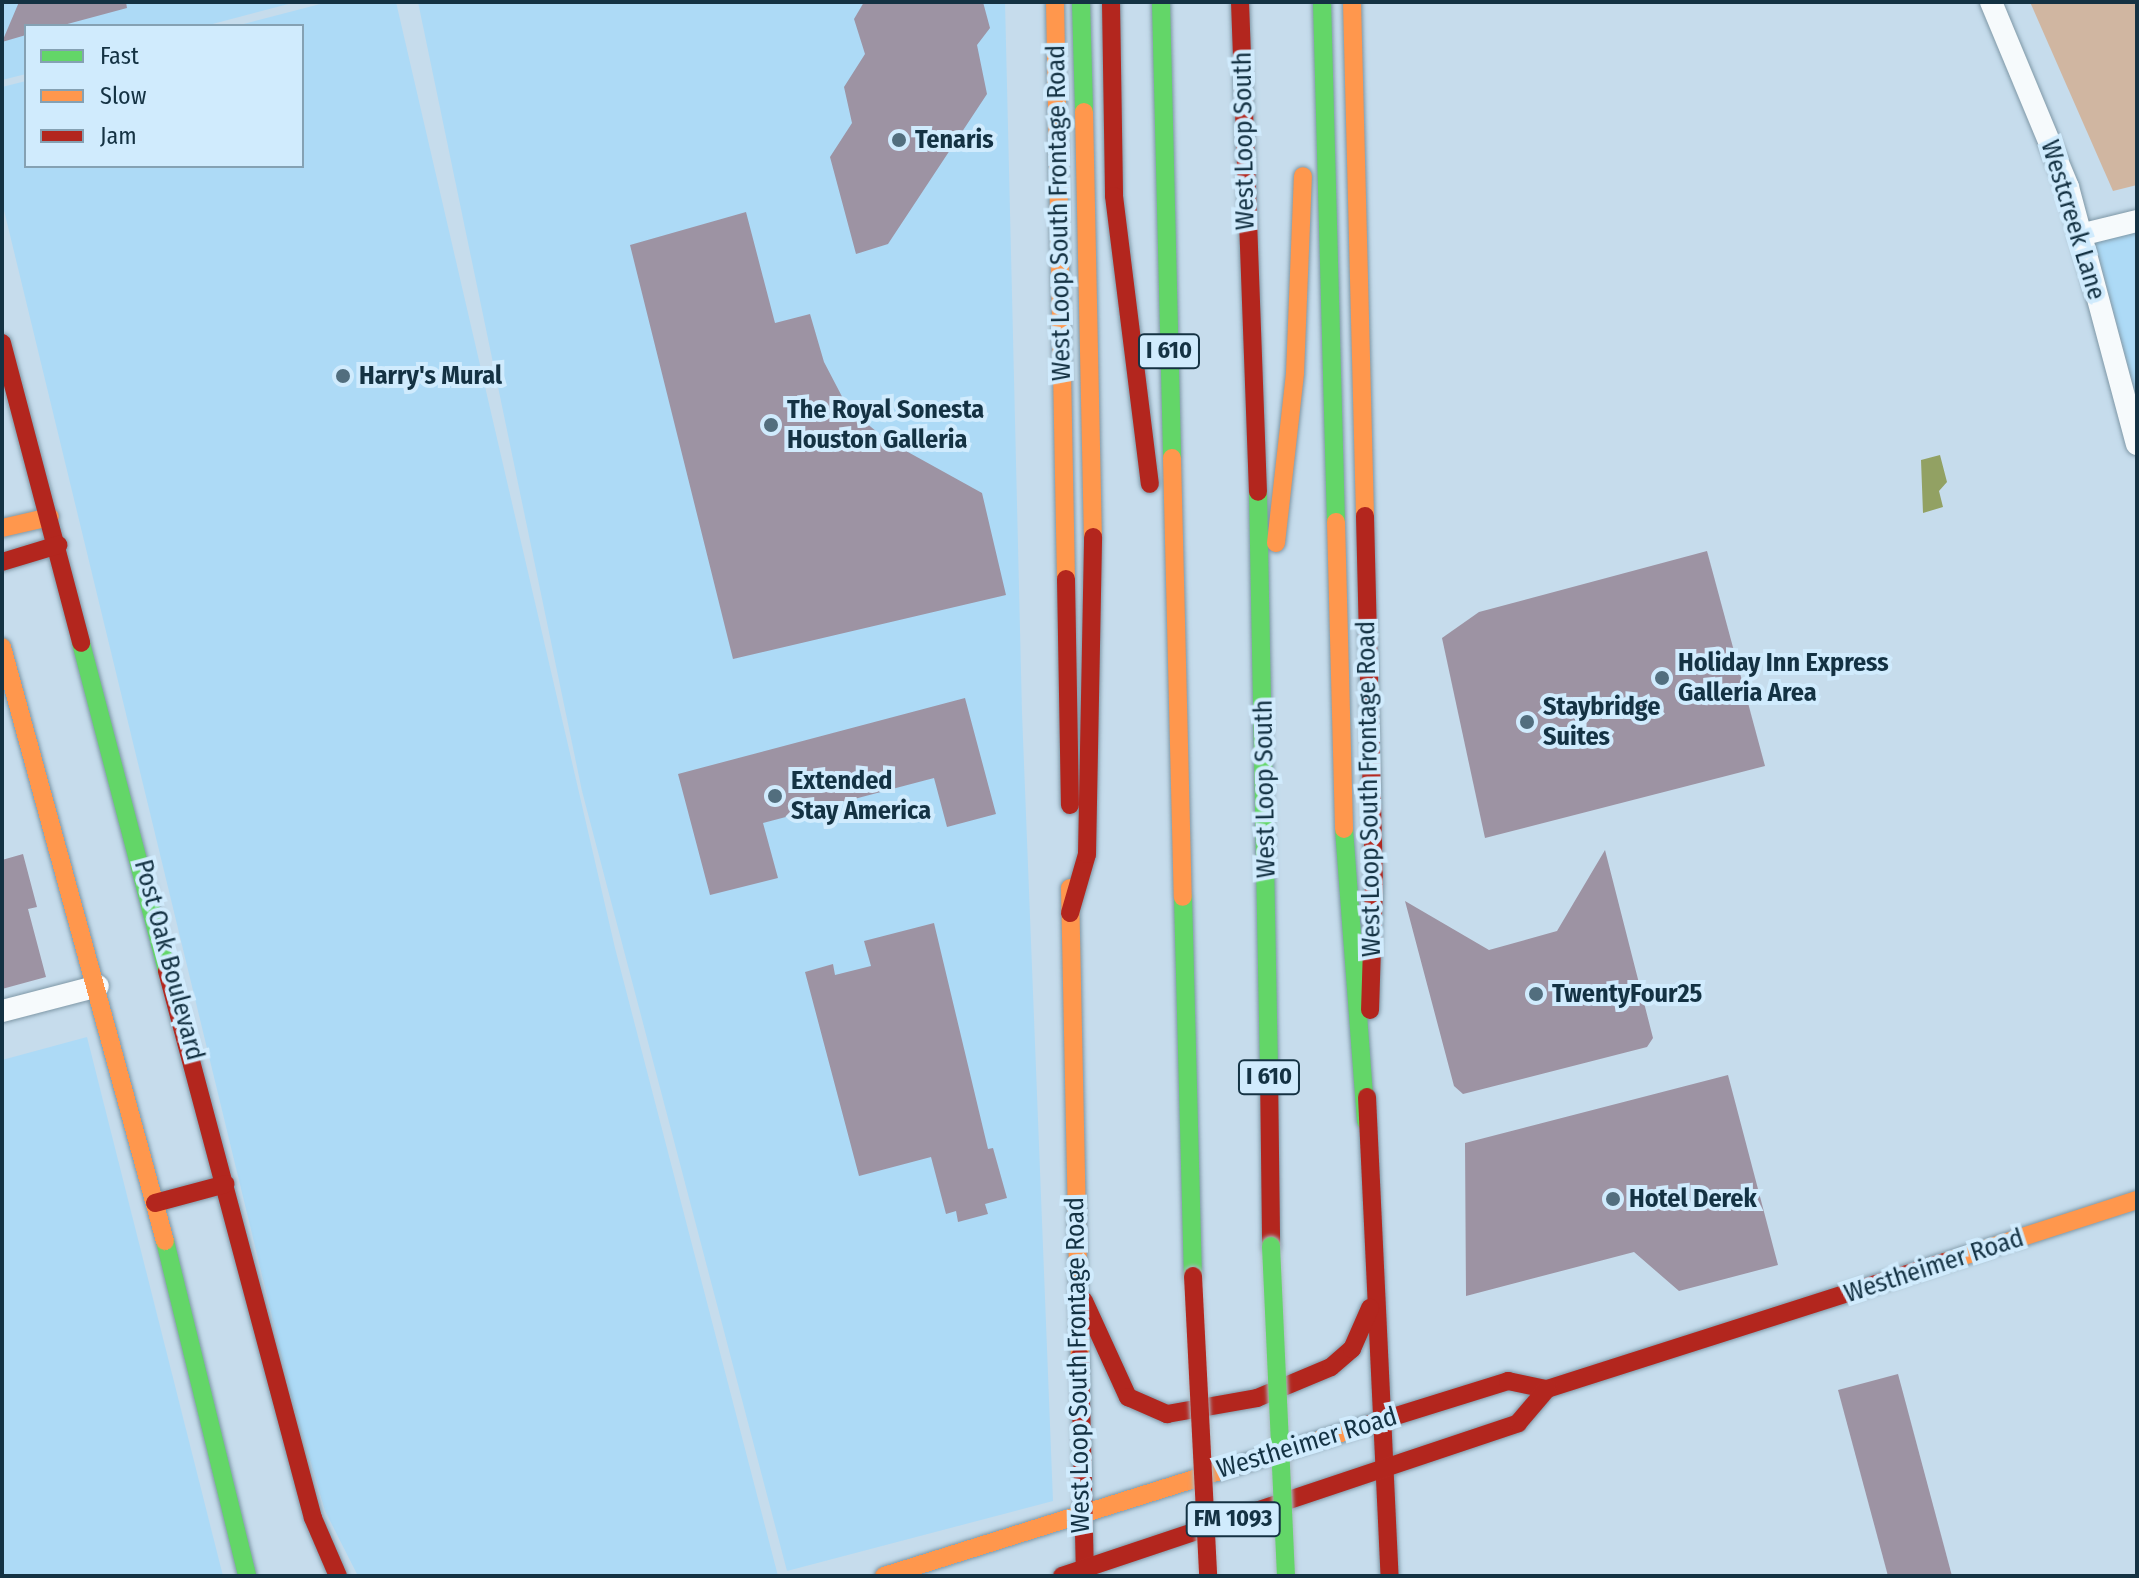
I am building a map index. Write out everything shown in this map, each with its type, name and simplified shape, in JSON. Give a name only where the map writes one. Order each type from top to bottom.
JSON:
[{"type":"main road","name":"West Loop South Frontage Road","points":[[1055,2],[1080,1514],[1084,1572]]},
{"type":"main road","points":[[1070,913],[1087,854],[1094,564],[1081,2]]},
{"type":"main road","points":[[1111,2],[1114,196],[1177,701]]},
{"type":"main road","name":"I 610","points":[[1161,2],[1193,1276],[1208,1576]]},
{"type":"main road","name":"West Loop South","points":[[1240,2],[1264,658],[1271,1246],[1286,1576]]},
{"type":"main road","points":[[1304,126],[1309,2]]},
{"type":"main road","points":[[1322,2],[1347,929],[1366,1121]]},
{"type":"main road","name":"West Loop South Frontage Road","points":[[1352,2],[1374,884],[1366,1121],[1381,1469],[1390,1576]]},
{"type":"main road","points":[[1264,658],[1295,373],[1303,157]]},
{"type":"main road","name":"Post Oak Boulevard","points":[[2,343],[58,545],[313,1518],[338,1576]]},
{"type":"main road","points":[[2,528],[50,517]]},
{"type":"main road","points":[[2,562],[58,545]]},
{"type":"main road","points":[[2,647],[98,986],[247,1576]]},
{"type":"main road","points":[[155,1203],[226,1184]]},
{"type":"main road","name":"Westheimer Road","points":[[884,1576],[1508,1381],[1547,1389],[2137,1200]]},
{"type":"main road","points":[[1077,1283],[1128,1397],[1167,1414],[1257,1398],[1331,1367],[1357,1342],[1374,1294]]},
{"type":"main road","name":"Westheimer Road","points":[[1062,1576],[1084,1572],[1518,1423],[1547,1389]]},
{"type":"main road","points":[[1188,1576],[1201,1478]]},
{"type":"street","name":"Westcreek Lane","points":[[1991,2],[2051,142],[2080,235],[2137,444]]},
{"type":"street","points":[[2080,235],[2137,221]]},
{"type":"street","points":[[2,1011],[98,986]]},
{"type":"shaded area","points":[[2,2],[296,2],[213,24],[24,24],[24,74],[2,80]]},
{"type":"shaded area","points":[[328,2],[396,2],[615,948],[778,1576],[358,1576],[325,1511],[291,1395],[2,202],[2,87],[24,82],[24,168],[304,168],[304,24],[244,24]]},
{"type":"shaded area","points":[[418,2],[1005,2],[1022,713],[1053,1501],[787,1571],[582,791]]},
{"type":"shaded area","points":[[2030,2],[2137,2],[2137,185],[2113,191]]},
{"type":"shaded area","points":[[2137,227],[2137,399],[2094,238]]},
{"type":"shaded area","points":[[1940,455],[1947,482],[1939,491],[1943,507],[1923,513],[1921,460]]},
{"type":"shaded area","points":[[87,1037],[223,1576],[2,1576],[2,1060]]},
{"type":"building","points":[[19,2],[126,2],[127,8],[67,24],[24,24],[24,36],[2,42]]},
{"type":"building","name":"Tenaris","points":[[864,2],[983,2],[990,28],[977,45],[987,94],[888,244],[856,254],[830,157],[852,123],[844,87],[865,54],[854,19]]},
{"type":"building","name":"The Royal Sonesta Houston Galleria","points":[[746,212],[775,323],[810,314],[824,362],[848,408],[888,441],[982,493],[1006,595],[733,659],[630,245]]},
{"type":"building","points":[[1707,551],[1765,766],[1485,838],[1442,638],[1479,612]]},
{"type":"building","name":"Extended Stay America","points":[[965,698],[996,814],[947,827],[934,778],[763,823],[778,878],[710,895],[678,774]]},
{"type":"building","name":"TwentyFour25","points":[[1605,850],[1653,1038],[1647,1047],[1463,1094],[1454,1086],[1405,901],[1489,950],[1557,931]]},
{"type":"building","points":[[23,854],[37,907],[28,909],[46,977],[2,989],[2,860]]},
{"type":"building","points":[[934,923],[988,1149],[993,1148],[1007,1198],[985,1204],[988,1214],[958,1222],[956,1211],[946,1214],[931,1157],[859,1176],[805,972],[833,964],[835,975],[871,966],[864,941]]},
{"type":"building","name":"Hotel Derek","points":[[1728,1075],[1778,1265],[1679,1291],[1634,1252],[1466,1296],[1465,1143]]},
{"type":"building","points":[[1898,1374],[1952,1576],[1888,1576],[1838,1390]]},
{"type":"traffic: fast","points":[[1081,2],[1084,112]]},
{"type":"traffic: fast","points":[[1161,2],[1172,458]]},
{"type":"traffic: fast","points":[[1322,2],[1336,522]]},
{"type":"traffic: fast","points":[[1258,492],[1269,1071]]},
{"type":"traffic: fast","points":[[81,643],[167,971]]},
{"type":"traffic: fast","points":[[1344,829],[1366,1121]]},
{"type":"traffic: fast","points":[[1183,897],[1193,1276]]},
{"type":"traffic: fast","points":[[165,1241],[247,1576]]},
{"type":"traffic: fast","points":[[1271,1246],[1286,1576]]},
{"type":"traffic: slow","points":[[1055,2],[1066,579]]},
{"type":"traffic: slow","points":[[1352,2],[1365,516]]},
{"type":"traffic: slow","points":[[1084,112],[1093,537]]},
{"type":"traffic: slow","points":[[1276,543],[1295,373],[1303,176]]},
{"type":"traffic: slow","points":[[1172,458],[1183,897]]},
{"type":"traffic: slow","points":[[2,528],[50,517]]},
{"type":"traffic: slow","points":[[1336,522],[1344,829]]},
{"type":"traffic: slow","points":[[2,647],[165,1241]]},
{"type":"traffic: slow","points":[[1070,888],[1080,1356]]},
{"type":"traffic: slow","points":[[1945,1262],[2137,1200]]},
{"type":"traffic: slow","points":[[884,1576],[1367,1425]]},
{"type":"traffic: jam","points":[[1111,2],[1114,196],[1150,484]]},
{"type":"traffic: jam","points":[[1240,2],[1258,492]]},
{"type":"traffic: jam","points":[[2,343],[81,643]]},
{"type":"traffic: jam","points":[[1365,516],[1374,884],[1370,1010]]},
{"type":"traffic: jam","points":[[1070,913],[1087,854],[1093,537]]},
{"type":"traffic: jam","points":[[2,562],[58,545]]},
{"type":"traffic: jam","points":[[1066,579],[1070,805]]},
{"type":"traffic: jam","points":[[167,971],[313,1518],[338,1576]]},
{"type":"traffic: jam","points":[[1269,1071],[1271,1246]]},
{"type":"traffic: jam","points":[[1367,1097],[1390,1576]]},
{"type":"traffic: jam","points":[[155,1203],[226,1184]]},
{"type":"traffic: jam","points":[[1367,1425],[1508,1381],[1547,1389],[1945,1262]]},
{"type":"traffic: jam","points":[[1193,1276],[1208,1576]]},
{"type":"traffic: jam","points":[[1084,1301],[1128,1397],[1167,1414],[1257,1398],[1331,1367],[1352,1349],[1370,1308]]},
{"type":"traffic: jam","points":[[1080,1356],[1085,1576]]},
{"type":"traffic: jam","points":[[1062,1576],[1518,1423],[1547,1389]]},
{"type":"place","name":"Tenaris","points":[[899,140]]},
{"type":"place","name":"Harry's Mural","points":[[343,376]]},
{"type":"place","name":"The Royal Sonesta Houston Galleria","points":[[771,425]]},
{"type":"place","name":"Holiday Inn Express Galleria Area","points":[[1662,678]]},
{"type":"place","name":"Staybridge Suites","points":[[1527,722]]},
{"type":"place","name":"Extended Stay America","points":[[775,796]]},
{"type":"place","name":"TwentyFour25","points":[[1536,994]]},
{"type":"place","name":"Hotel Derek","points":[[1613,1199]]}]
